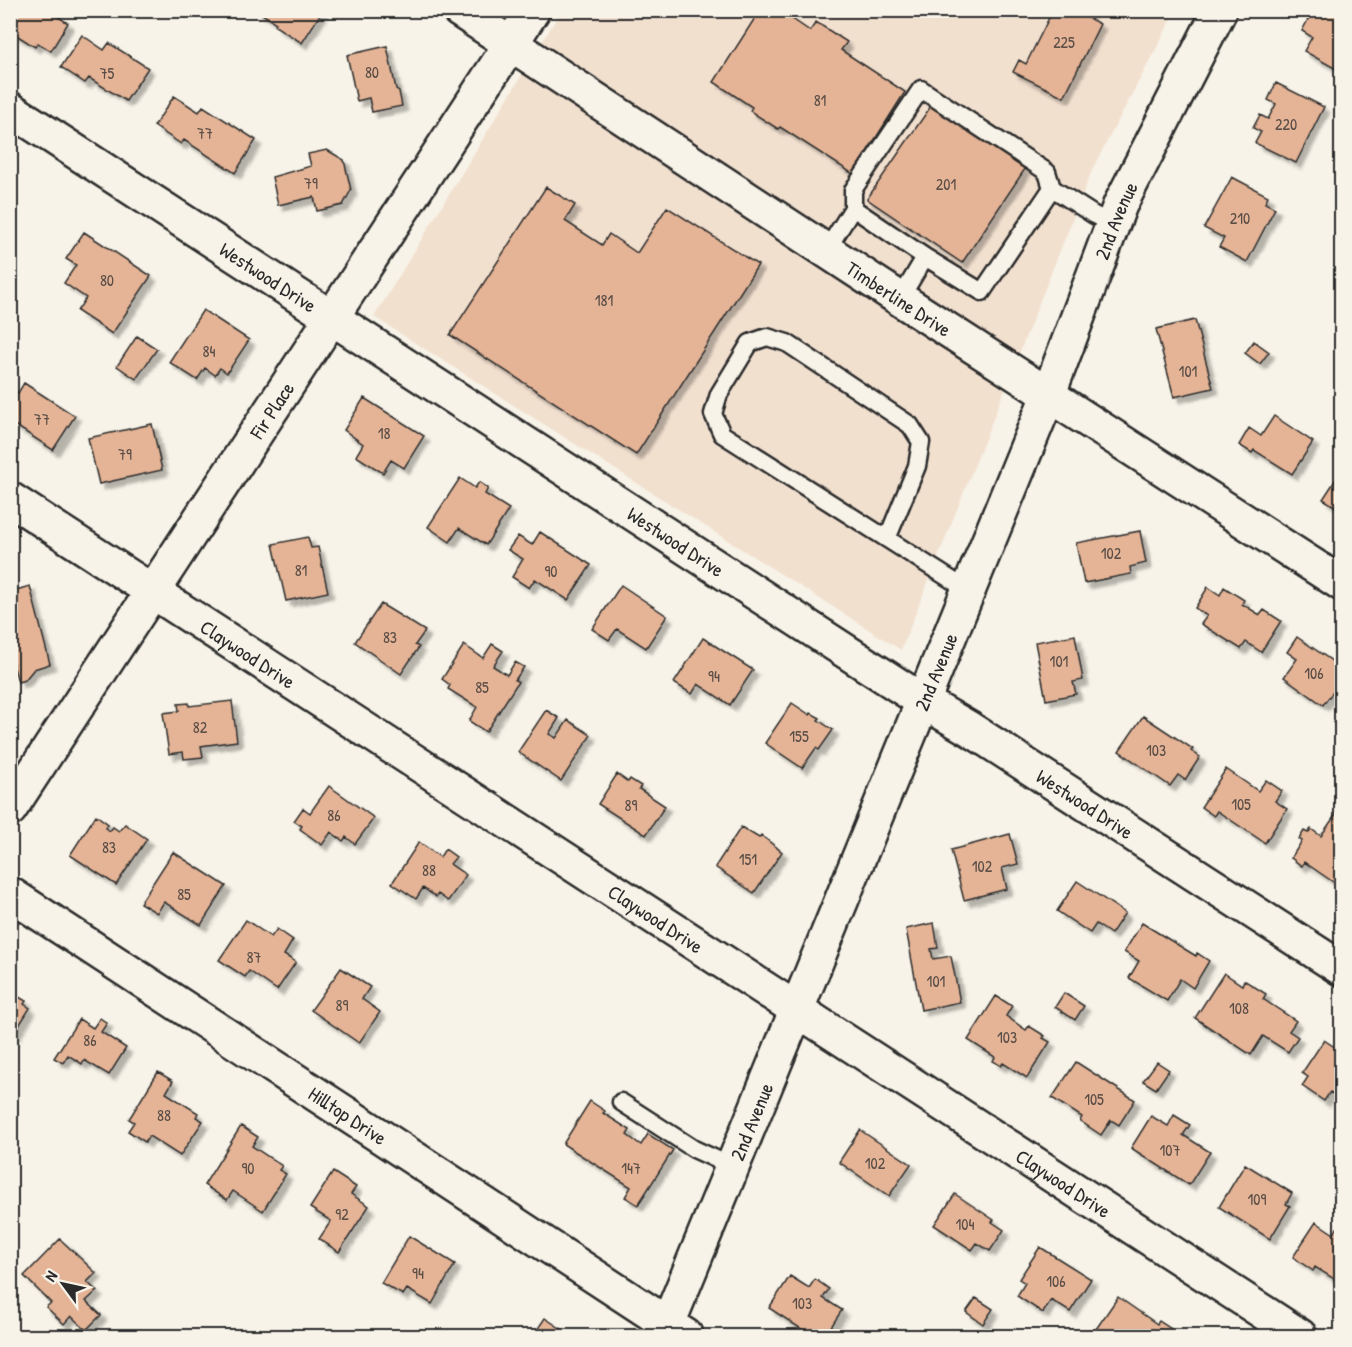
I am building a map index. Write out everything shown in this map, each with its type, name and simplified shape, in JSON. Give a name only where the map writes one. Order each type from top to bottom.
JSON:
[{"type":"street","name":"Timberline Drive","points":[[459,10],[1048,396],[1341,584]]},
{"type":"street","name":"Fir Place","points":[[10,809],[533,10]]},
{"type":"street","name":"2nd Avenue","points":[[673,1333],[733,1167],[1048,396],[1120,205],[1220,10]]},
{"type":"street","name":"Westwood Drive","points":[[10,109],[924,702],[970,729],[1341,969]]},
{"type":"street","name":"Claywood Drive","points":[[10,499],[1300,1336]]},
{"type":"street","name":"Hilltop Drive","points":[[10,894],[673,1333]]},
{"type":"lane","points":[[826,251],[853,208],[853,190],[921,88],[1047,172],[1052,188],[1094,215],[1113,224]]},
{"type":"lane","points":[[853,208],[982,292],[1052,188]]},
{"type":"lane","points":[[900,299],[925,257]]},
{"type":"lane","points":[[887,538],[917,466],[921,442],[910,425],[787,343],[767,337],[750,343],[719,394],[712,414],[722,434],[969,591]]},
{"type":"lane","points":[[621,1102],[694,1149],[733,1167]]},
{"type":"shaded area","points":[[561,11],[1176,11],[1093,168],[901,650],[374,317]]},
{"type":"building","points":[[10,10],[57,10],[55,15],[68,23],[51,51],[38,43],[35,47],[10,31]]},
{"type":"building","points":[[256,10],[323,10],[302,43],[275,26],[276,23]]},
{"type":"building","points":[[760,10],[779,10],[810,31],[816,22],[847,42],[841,50],[905,92],[853,174],[780,127],[778,129],[750,111],[752,107],[714,82]]},
{"type":"building","points":[[1053,10],[1073,10],[1100,24],[1064,97],[1013,72],[1019,60],[1026,64]]},
{"type":"building","points":[[1313,10],[1342,10],[1342,60],[1336,69],[1304,51],[1312,37],[1302,31]]},
{"type":"building","points":[[82,35],[104,50],[109,43],[148,68],[126,101],[89,78],[85,83],[61,67]]},
{"type":"building","points":[[387,46],[402,106],[372,112],[369,98],[357,101],[347,55]]},
{"type":"building","points":[[1276,83],[1324,107],[1296,163],[1255,143],[1261,132],[1253,128],[1260,115],[1268,119],[1276,104],[1268,100]]},
{"type":"building","points":[[174,96],[199,112],[203,106],[256,140],[235,173],[184,140],[181,144],[154,126]]},
{"type":"building","points":[[931,106],[1025,169],[962,263],[867,199]]},
{"type":"building","points":[[327,150],[344,160],[351,190],[343,205],[317,211],[314,197],[278,205],[272,177],[311,166],[308,154]]},
{"type":"building","points":[[1232,177],[1268,196],[1265,203],[1275,208],[1247,262],[1219,247],[1224,238],[1204,228]]},
{"type":"building","points":[[546,187],[575,205],[565,221],[602,245],[609,234],[637,253],[667,207],[758,265],[636,455],[450,335]]},
{"type":"building","points":[[84,232],[151,276],[112,334],[77,311],[86,298],[64,283],[76,265],[66,259]]},
{"type":"building","points":[[203,310],[249,340],[227,373],[220,368],[215,375],[205,368],[197,380],[169,362]]},
{"type":"building","points":[[1195,320],[1213,388],[1174,397],[1156,329]]},
{"type":"building","points":[[137,336],[157,349],[136,379],[117,366]]},
{"type":"building","points":[[1254,341],[1269,352],[1260,364],[1245,353]]},
{"type":"building","points":[[24,383],[75,416],[53,450],[10,422],[10,388],[18,393]]},
{"type":"building","points":[[364,398],[424,436],[404,468],[391,460],[383,473],[356,456],[363,444],[344,430]]},
{"type":"building","points":[[1274,416],[1313,442],[1292,474],[1254,450],[1252,453],[1239,445],[1249,428],[1261,436]]},
{"type":"building","points":[[152,424],[162,470],[99,484],[88,438]]},
{"type":"building","points":[[1342,470],[1342,507],[1338,505],[1336,507],[1323,499]]},
{"type":"building","points":[[460,478],[475,488],[479,482],[488,488],[485,494],[509,509],[486,545],[459,528],[450,542],[428,527]]},
{"type":"building","points":[[1140,531],[1146,563],[1130,567],[1131,574],[1084,583],[1076,543]]},
{"type":"building","points":[[540,532],[591,565],[568,600],[535,579],[529,588],[512,577],[523,559],[508,550],[518,536],[532,545]]},
{"type":"building","points":[[308,537],[311,548],[318,547],[328,592],[286,601],[273,544]]},
{"type":"building","points":[[621,585],[667,616],[646,648],[617,629],[609,640],[592,629]]},
{"type":"building","points":[[30,586],[50,664],[34,669],[25,680],[18,682],[10,653],[10,599],[18,597],[16,590]]},
{"type":"building","points":[[1208,587],[1220,595],[1224,587],[1244,600],[1242,604],[1260,615],[1264,610],[1281,621],[1261,652],[1246,642],[1241,649],[1201,624],[1207,616],[1195,608]]},
{"type":"building","points":[[381,604],[425,631],[415,645],[419,647],[401,674],[355,642]]},
{"type":"building","points":[[1075,635],[1083,680],[1073,682],[1076,694],[1046,700],[1035,642]]},
{"type":"building","points":[[1297,637],[1342,668],[1341,700],[1332,693],[1323,705],[1284,677],[1297,659],[1287,652]]},
{"type":"building","points":[[703,638],[753,670],[730,705],[698,684],[692,694],[674,683]]},
{"type":"building","points":[[492,644],[503,651],[493,666],[507,675],[515,662],[524,667],[515,680],[518,682],[486,732],[469,721],[477,707],[448,689],[450,685],[442,679],[464,645],[483,658]]},
{"type":"building","points":[[232,701],[237,741],[201,746],[203,757],[184,759],[183,752],[169,754],[163,713],[179,711],[178,704],[189,703],[189,706]]},
{"type":"building","points":[[792,703],[810,715],[811,713],[820,718],[818,720],[833,730],[802,768],[765,743]]},
{"type":"building","points":[[546,710],[559,718],[549,734],[556,738],[568,720],[591,735],[561,781],[518,752]]},
{"type":"building","points":[[1143,716],[1193,749],[1191,751],[1200,757],[1185,780],[1178,775],[1170,786],[1119,751]]},
{"type":"building","points":[[1226,769],[1258,791],[1266,780],[1282,791],[1275,801],[1287,809],[1265,843],[1217,811],[1214,816],[1201,807]]},
{"type":"building","points":[[617,774],[628,782],[630,779],[641,786],[639,789],[665,806],[646,835],[598,804]]},
{"type":"building","points":[[329,786],[374,818],[355,844],[346,837],[343,841],[331,832],[322,845],[300,829],[302,826],[294,821],[303,808],[310,813]]},
{"type":"building","points":[[1336,814],[1342,818],[1342,883],[1338,880],[1336,884],[1304,862],[1302,866],[1291,858],[1302,841],[1299,839],[1304,831],[1308,833],[1311,829],[1321,836]]},
{"type":"building","points":[[96,815],[108,824],[105,828],[110,831],[113,827],[119,831],[125,824],[147,839],[116,885],[70,855]]},
{"type":"building","points":[[741,827],[759,838],[761,835],[782,852],[754,893],[715,867]]},
{"type":"building","points":[[1010,834],[1018,864],[1002,868],[1007,889],[964,900],[951,850]]},
{"type":"building","points":[[419,842],[440,857],[445,849],[456,857],[450,864],[466,875],[448,901],[438,894],[436,897],[423,888],[416,899],[392,883]]},
{"type":"building","points":[[173,852],[226,886],[201,925],[164,902],[157,913],[140,903]]},
{"type":"building","points":[[1077,881],[1125,913],[1111,934],[1096,924],[1090,933],[1057,911]]},
{"type":"building","points":[[246,920],[271,937],[277,929],[293,940],[284,955],[296,962],[277,990],[249,971],[245,977],[219,960]]},
{"type":"building","points":[[934,923],[938,948],[931,949],[933,959],[951,956],[960,1002],[921,1010],[906,929]]},
{"type":"building","points":[[1142,923],[1196,956],[1197,953],[1209,961],[1193,988],[1180,979],[1167,1001],[1129,978],[1139,961],[1124,952]]},
{"type":"building","points":[[341,968],[370,987],[362,999],[380,1012],[359,1043],[311,1010]]},
{"type":"building","points":[[1224,973],[1242,985],[1244,980],[1266,994],[1263,999],[1296,1021],[1289,1031],[1298,1037],[1288,1052],[1263,1036],[1251,1055],[1195,1018]]},
{"type":"building","points":[[10,992],[26,1001],[24,1004],[30,1008],[10,1040]]},
{"type":"building","points":[[1064,993],[1084,1006],[1075,1020],[1055,1007]]},
{"type":"building","points":[[996,996],[1012,1006],[1006,1016],[1026,1030],[1029,1026],[1050,1042],[1027,1078],[1003,1063],[1001,1066],[993,1061],[995,1057],[968,1040]]},
{"type":"building","points":[[100,1018],[107,1023],[101,1032],[126,1048],[109,1075],[84,1060],[82,1064],[68,1055],[63,1063],[54,1058],[79,1019],[93,1028]]},
{"type":"building","points":[[1324,1040],[1342,1052],[1341,1099],[1330,1092],[1324,1101],[1302,1086],[1308,1077],[1302,1073]]},
{"type":"building","points":[[1076,1062],[1135,1100],[1119,1125],[1111,1120],[1101,1135],[1080,1121],[1082,1117],[1052,1098]]},
{"type":"building","points":[[1157,1062],[1169,1070],[1156,1089],[1143,1081]]},
{"type":"building","points":[[158,1072],[173,1081],[166,1093],[198,1113],[196,1117],[203,1121],[180,1156],[149,1136],[145,1142],[128,1131],[134,1122],[129,1119]]},
{"type":"building","points":[[590,1101],[605,1111],[603,1113],[630,1130],[627,1135],[641,1145],[648,1134],[673,1150],[638,1205],[625,1197],[631,1187],[563,1144]]},
{"type":"building","points":[[1174,1115],[1190,1125],[1183,1135],[1210,1152],[1189,1185],[1131,1148],[1151,1116],[1168,1126]]},
{"type":"building","points":[[241,1126],[258,1137],[252,1146],[282,1166],[279,1170],[286,1174],[263,1211],[233,1191],[227,1200],[204,1185]]},
{"type":"building","points":[[860,1130],[911,1164],[889,1196],[839,1162]]},
{"type":"building","points":[[1245,1164],[1292,1193],[1286,1204],[1290,1206],[1270,1239],[1219,1207]]},
{"type":"building","points":[[333,1172],[356,1187],[351,1194],[369,1206],[339,1252],[319,1239],[331,1221],[310,1208]]},
{"type":"building","points":[[955,1194],[994,1220],[992,1222],[1004,1230],[990,1251],[977,1243],[972,1250],[934,1225]]},
{"type":"building","points":[[1316,1222],[1334,1234],[1337,1228],[1342,1230],[1342,1284],[1315,1267],[1313,1271],[1293,1257]]},
{"type":"building","points":[[409,1236],[455,1264],[432,1304],[407,1289],[403,1295],[381,1283]]},
{"type":"building","points":[[60,1239],[96,1273],[87,1282],[97,1291],[86,1301],[101,1315],[86,1330],[71,1316],[64,1324],[46,1307],[51,1303],[24,1276]]},
{"type":"building","points":[[1040,1247],[1091,1279],[1070,1312],[1051,1300],[1043,1313],[1017,1296],[1025,1283],[1019,1279]]},
{"type":"building","points":[[790,1276],[809,1288],[815,1279],[829,1289],[823,1298],[842,1310],[825,1336],[812,1336],[769,1308]]},
{"type":"building","points":[[1118,1297],[1157,1324],[1159,1321],[1171,1329],[1165,1336],[1107,1336],[1096,1329]]},
{"type":"building","points":[[976,1298],[993,1309],[983,1324],[966,1312]]},
{"type":"building","points":[[545,1318],[572,1336],[533,1336]]}]
